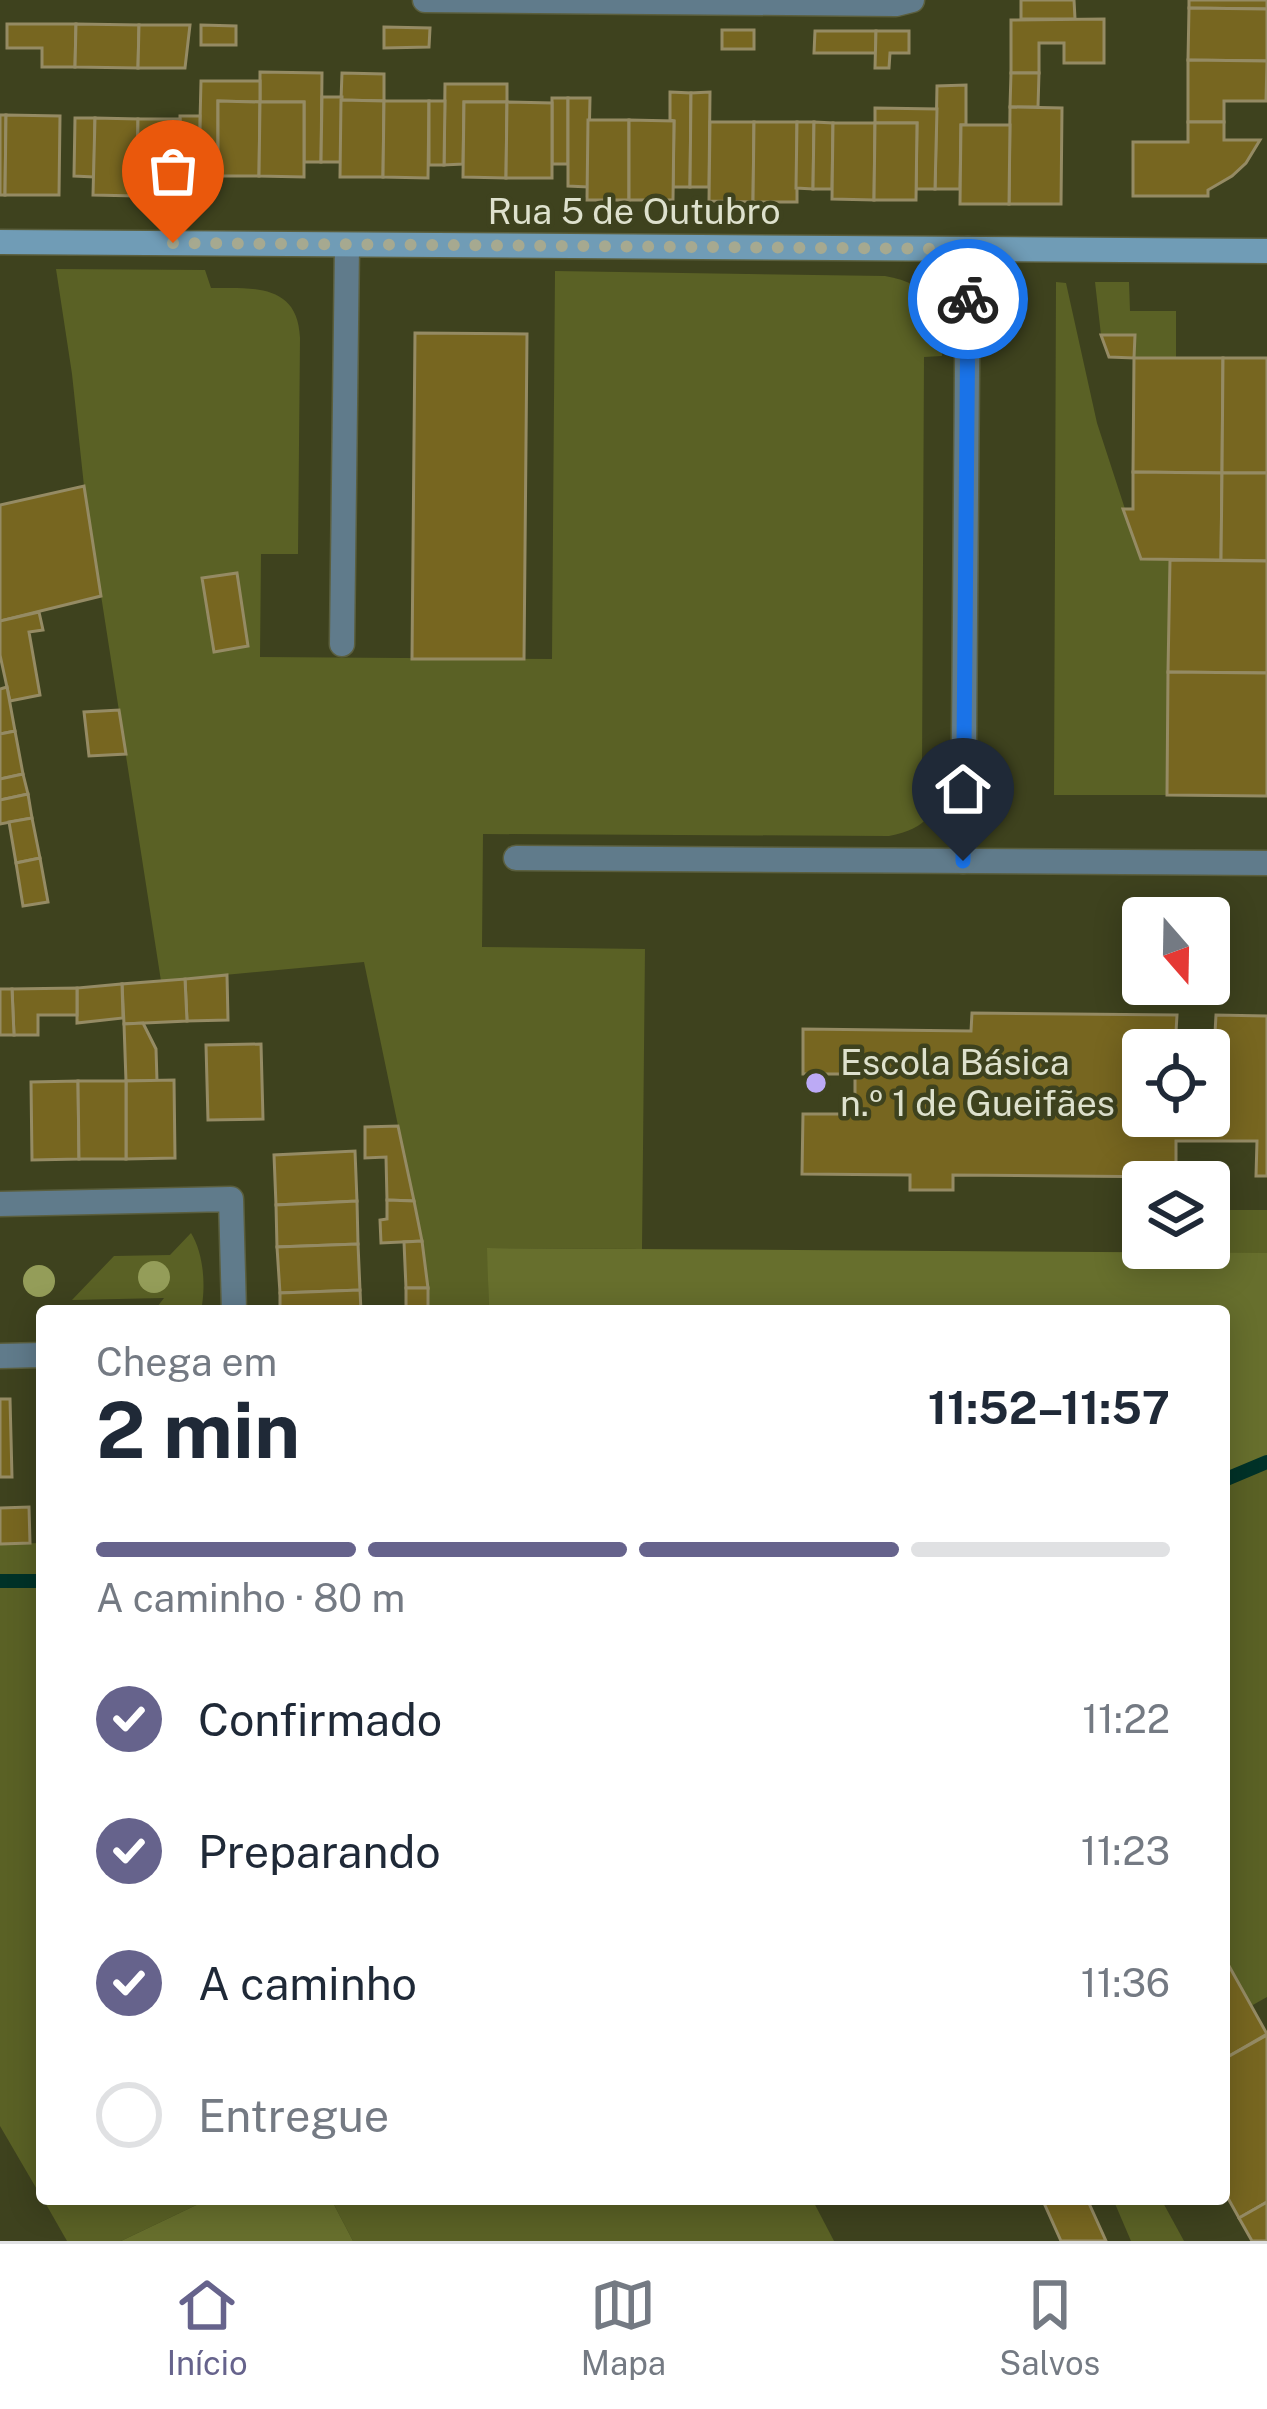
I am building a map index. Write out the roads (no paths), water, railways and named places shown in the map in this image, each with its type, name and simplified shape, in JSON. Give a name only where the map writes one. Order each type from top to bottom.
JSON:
[{"type":"main road","name":"Rua 5 de Outubro","points":[[0,242],[1267,251]]},
{"type":"street","points":[[425,0],[896,4],[912,0]]},
{"type":"street","points":[[1239,251],[1267,239]]},
{"type":"street","points":[[342,644],[347,244]]},
{"type":"street","points":[[963,861],[968,249]]},
{"type":"street","points":[[516,858],[1267,863]]},
{"type":"street","points":[[0,1204],[231,1198],[234,1305]]},
{"type":"street","points":[[0,1356],[36,1355]]},
{"type":"waterway","points":[[1230,1477],[1267,1462]]},
{"type":"waterway","points":[[0,1581],[36,1581]]},
{"type":"place","name":"Escola Básica n.º 1 de Gueifães","points":[[816,1083]]}]
